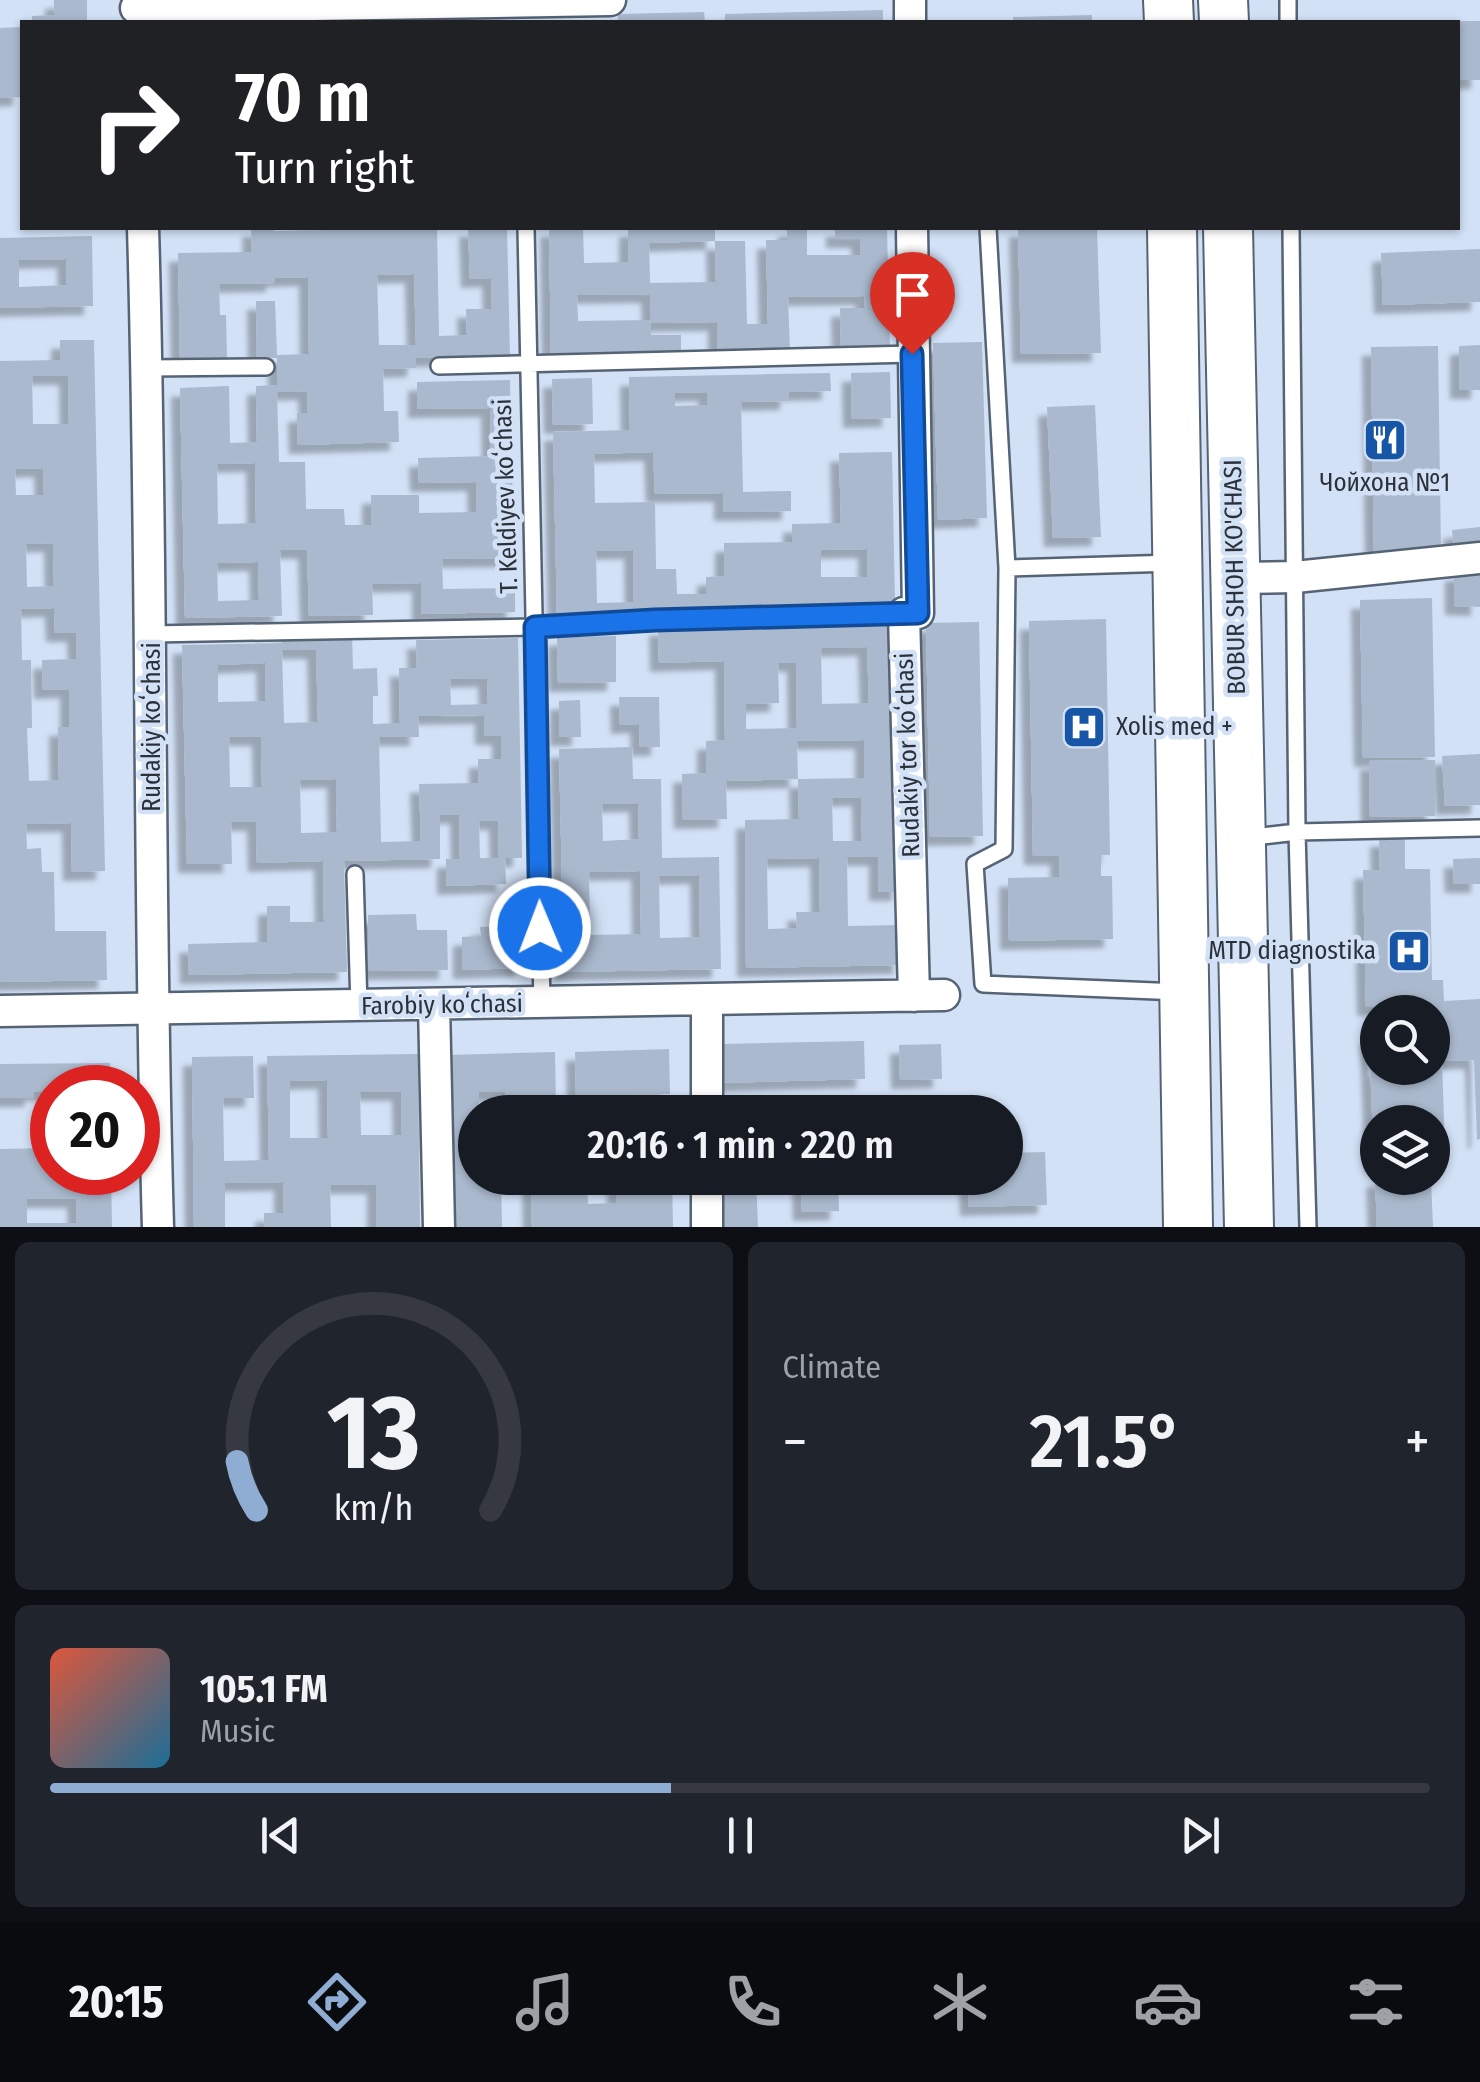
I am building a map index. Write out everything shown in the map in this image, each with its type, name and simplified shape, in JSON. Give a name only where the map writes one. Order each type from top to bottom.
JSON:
[{"type":"main road","points":[[1172,230],[1188,1227]]},
{"type":"main road","name":"BOBUR SHOH KO'CHASI","points":[[1228,230],[1249,1227]]},
{"type":"main road","points":[[1182,838],[1240,838]]},
{"type":"street","points":[[137,10],[526,12],[610,0]]},
{"type":"street","name":"Rudakiy koʻchasi","points":[[143,230],[158,1227]]},
{"type":"street","name":"Rudakiy tor koʻchasi","points":[[912,230],[918,613],[904,613],[929,996]]},
{"type":"street","points":[[1234,578],[1295,577],[1480,558]]},
{"type":"street","name":"Farobiy koʻchasi","points":[[0,1011],[929,996]]},
{"type":"street","points":[[706,1000],[707,1095]]},
{"type":"street","points":[[434,1005],[439,1227]]},
{"type":"street","points":[[707,1195],[707,1227]]},
{"type":"lane","name":"T. Keldiyev koʻchasi","points":[[526,230],[542,1003]]},
{"type":"lane","points":[[988,230],[1007,568],[1004,849],[975,864],[983,984],[1184,992]]},
{"type":"lane","points":[[1291,230],[1297,832],[1308,1227]]},
{"type":"lane","points":[[439,366],[912,354]]},
{"type":"lane","points":[[148,368],[266,367]]},
{"type":"lane","points":[[1007,568],[1177,563]]},
{"type":"lane","points":[[152,634],[535,627],[904,613]]},
{"type":"lane","points":[[1240,838],[1297,832],[1480,828]]},
{"type":"lane","points":[[356,874],[358,1006]]},
{"type":"building","points":[[54,0],[87,0],[87,20],[32,20],[32,16],[54,15]]},
{"type":"building","points":[[883,10],[883,20],[725,20],[725,14]]},
{"type":"building","points":[[704,12],[705,20],[618,20],[618,14]]},
{"type":"building","points":[[1092,15],[1092,20],[1013,20]]},
{"type":"building","points":[[1460,21],[1480,21],[1480,80],[1460,80]]},
{"type":"building","points":[[20,27],[20,97],[0,98],[0,28]]},
{"type":"building","points":[[251,230],[437,230],[439,336],[467,335],[466,309],[492,309],[491,278],[470,279],[468,230],[507,230],[510,356],[416,358],[416,368],[383,369],[384,411],[398,411],[399,442],[298,445],[297,413],[308,413],[307,391],[277,392],[279,462],[305,462],[306,509],[344,509],[345,525],[371,525],[371,495],[419,495],[419,513],[477,512],[476,482],[419,483],[418,458],[491,456],[490,408],[417,409],[417,382],[510,380],[514,558],[442,559],[443,589],[515,588],[515,612],[421,614],[421,583],[372,584],[373,615],[309,616],[307,550],[280,550],[282,616],[185,618],[180,388],[229,386],[230,443],[257,442],[256,386],[277,385],[277,358],[257,358],[256,301],[275,301],[277,355],[309,354],[308,277],[275,278],[275,283],[219,284],[220,315],[226,315],[227,359],[180,360],[178,253],[252,252]],"holes":[[[414,274],[416,345],[379,345],[377,275]],[[255,463],[256,523],[218,524],[217,464]],[[258,562],[259,600],[218,601],[217,563]]]},
{"type":"building","points":[[549,230],[583,230],[584,263],[628,262],[628,230],[715,230],[715,241],[745,241],[747,324],[768,324],[766,240],[787,240],[787,230],[807,230],[807,255],[861,255],[860,239],[835,239],[835,230],[887,230],[890,349],[841,350],[840,308],[865,308],[864,296],[788,297],[790,350],[717,352],[717,322],[651,323],[651,335],[681,335],[681,353],[551,356]],"holes":[[[715,241],[716,282],[650,283],[649,243]],[[650,294],[651,320],[578,321],[577,295]]]},
{"type":"building","points":[[1018,230],[1097,230],[1101,353],[1021,354]]},
{"type":"building","points":[[92,236],[93,306],[0,308],[0,238]],"holes":[[[66,259],[67,285],[19,287],[19,260]]]},
{"type":"building","points":[[1480,249],[1480,302],[1383,305],[1381,253]]},
{"type":"building","points":[[60,340],[94,340],[105,871],[72,872],[71,823],[26,824],[27,849],[41,848],[42,872],[54,872],[55,931],[106,931],[107,980],[0,982],[0,361],[60,360]],"holes":[[[32,376],[68,376],[69,424],[33,424]],[[43,468],[44,495],[16,495],[15,469]],[[53,543],[54,586],[27,587],[26,544]],[[54,608],[55,633],[76,633],[77,659],[42,660],[43,690],[69,689],[69,727],[58,727],[59,780],[29,781],[31,660],[22,660],[21,609]]]},
{"type":"building","points":[[982,342],[987,518],[938,520],[933,343]]},
{"type":"building","points":[[1480,345],[1480,390],[1459,390],[1459,346]]},
{"type":"building","points":[[1438,346],[1441,552],[1374,553],[1371,347]]},
{"type":"building","points":[[890,372],[891,418],[852,419],[851,373]]},
{"type":"building","points":[[830,373],[831,391],[789,392],[789,401],[741,402],[743,492],[791,491],[791,511],[723,512],[723,493],[655,494],[653,452],[594,454],[595,503],[655,502],[656,569],[676,569],[677,594],[706,594],[706,577],[724,576],[724,543],[792,542],[792,524],[841,523],[839,453],[892,452],[895,604],[557,615],[553,432],[630,430],[629,377]],"holes":[[[707,392],[707,405],[675,406],[675,393]],[[867,549],[867,577],[821,577],[821,550]],[[633,550],[634,602],[597,603],[596,551]]]},
{"type":"building","points":[[592,378],[593,424],[553,425],[552,379]]},
{"type":"building","points":[[1095,405],[1101,537],[1053,538],[1047,407]]},
{"type":"building","points":[[1480,527],[1480,547],[1454,551],[1452,530]]},
{"type":"building","points":[[1454,572],[1480,572],[1480,607],[1454,606]]},
{"type":"building","points":[[1432,598],[1435,757],[1363,758],[1360,600]]},
{"type":"building","points":[[1106,619],[1110,855],[1101,855],[1101,876],[1112,876],[1113,939],[1009,941],[1008,878],[1059,877],[1059,856],[1033,856],[1029,621]]},
{"type":"building","points":[[895,622],[901,892],[878,892],[878,857],[847,857],[848,926],[902,925],[902,965],[746,968],[745,820],[799,819],[798,779],[726,781],[727,819],[683,820],[682,774],[706,773],[706,741],[725,740],[724,661],[659,663],[658,627]],"holes":[[[867,647],[869,703],[822,704],[821,648]],[[778,663],[796,663],[797,728],[746,729],[746,704],[779,703]],[[864,740],[864,778],[798,779],[797,741]],[[861,797],[862,841],[833,841],[832,798]],[[819,858],[820,912],[796,912],[797,928],[768,929],[767,859]]]},
{"type":"building","points":[[979,622],[983,836],[930,837],[926,623]]},
{"type":"building","points":[[352,634],[353,669],[377,668],[373,724],[400,723],[399,668],[417,668],[416,640],[518,638],[522,858],[505,858],[506,884],[446,886],[446,859],[460,859],[459,815],[440,815],[440,859],[344,861],[347,972],[189,975],[188,944],[267,942],[267,906],[290,906],[290,922],[324,922],[323,861],[257,863],[256,822],[231,822],[232,864],[187,864],[182,645],[282,643],[282,635]],"holes":[[[282,650],[316,650],[318,722],[284,723]],[[265,663],[266,701],[218,702],[218,665]],[[487,678],[488,704],[451,705],[450,679]],[[484,715],[484,736],[501,736],[501,759],[478,759],[478,783],[419,784],[421,841],[381,842],[379,737],[419,737],[418,716]],[[229,737],[261,737],[262,787],[230,787]],[[336,779],[337,832],[301,833],[300,780]],[[479,821],[498,821],[499,858],[480,858]]]},
{"type":"building","points":[[616,636],[616,682],[558,683],[557,637]]},
{"type":"building","points":[[619,697],[659,697],[660,747],[640,747],[639,724],[620,725]]},
{"type":"building","points":[[580,700],[581,737],[559,737],[559,701]]},
{"type":"building","points":[[632,747],[633,779],[661,779],[662,858],[719,857],[721,969],[564,972],[559,749]],"holes":[[[638,803],[639,839],[603,841],[602,804]],[[640,871],[641,934],[590,935],[589,872]],[[699,875],[700,937],[660,938],[659,876]]]},
{"type":"building","points":[[1480,754],[1480,805],[1445,806],[1442,756]]},
{"type":"building","points":[[1435,760],[1435,816],[1370,817],[1369,761]]},
{"type":"building","points":[[1379,838],[1405,838],[1405,869],[1430,869],[1432,980],[1443,980],[1444,995],[1366,995],[1363,870],[1380,870]]},
{"type":"building","points":[[1480,858],[1480,884],[1454,884],[1453,859]]},
{"type":"building","points":[[416,914],[417,930],[447,930],[448,970],[369,971],[368,915]]},
{"type":"building","points":[[524,926],[524,968],[462,970],[462,937],[481,936],[480,927]]},
{"type":"building","points":[[1480,999],[1477,1140],[1474,1060],[1450,1061],[1450,1001]]},
{"type":"building","points":[[864,1041],[865,1079],[720,1083],[719,1044]]},
{"type":"building","points":[[941,1044],[942,1079],[900,1080],[899,1045]]},
{"type":"building","points":[[669,1049],[670,1094],[576,1095],[575,1052]]},
{"type":"building","points":[[555,1052],[556,1095],[479,1092],[458,1095],[458,1195],[501,1195],[502,1227],[453,1227],[449,1055]]},
{"type":"building","points":[[418,1054],[420,1227],[376,1227],[376,1185],[330,1185],[331,1227],[264,1227],[264,1213],[283,1213],[283,1182],[225,1183],[225,1227],[194,1227],[192,1057],[253,1056],[254,1098],[223,1098],[224,1161],[269,1160],[267,1056]],"holes":[[[327,1080],[328,1138],[290,1138],[290,1081]],[[360,1092],[401,1092],[402,1135],[361,1135]]]},
{"type":"building","points":[[0,1064],[110,1065],[30,1065],[30,1098],[0,1098]]},
{"type":"building","points":[[1371,1085],[1443,1085],[1443,1105],[1372,1105]]},
{"type":"building","points":[[30,1148],[30,1195],[111,1195],[112,1227],[0,1227],[0,1149]],"holes":[[[27,1199],[76,1199],[77,1223],[27,1223]]]},
{"type":"building","points":[[1045,1152],[1047,1205],[969,1207],[969,1195],[1023,1195],[1023,1153]]},
{"type":"building","points":[[531,1195],[588,1195],[588,1204],[616,1203],[616,1195],[672,1195],[673,1227],[532,1227]]},
{"type":"building","points":[[717,1195],[757,1195],[758,1227],[718,1227]]},
{"type":"building","points":[[802,1195],[839,1195],[839,1211],[802,1212]]},
{"type":"building","points":[[1376,1195],[1432,1195],[1433,1227],[1377,1227]]},
{"type":"place","name":"Чойхона №1","points":[[1385,440]]},
{"type":"place","name":"Xolis med +","points":[[1084,727]]},
{"type":"place","name":"MTD diagnostika","points":[[1409,951]]},
{"type":"route","points":[[540,928],[535,627],[918,613],[912,354]]}]
